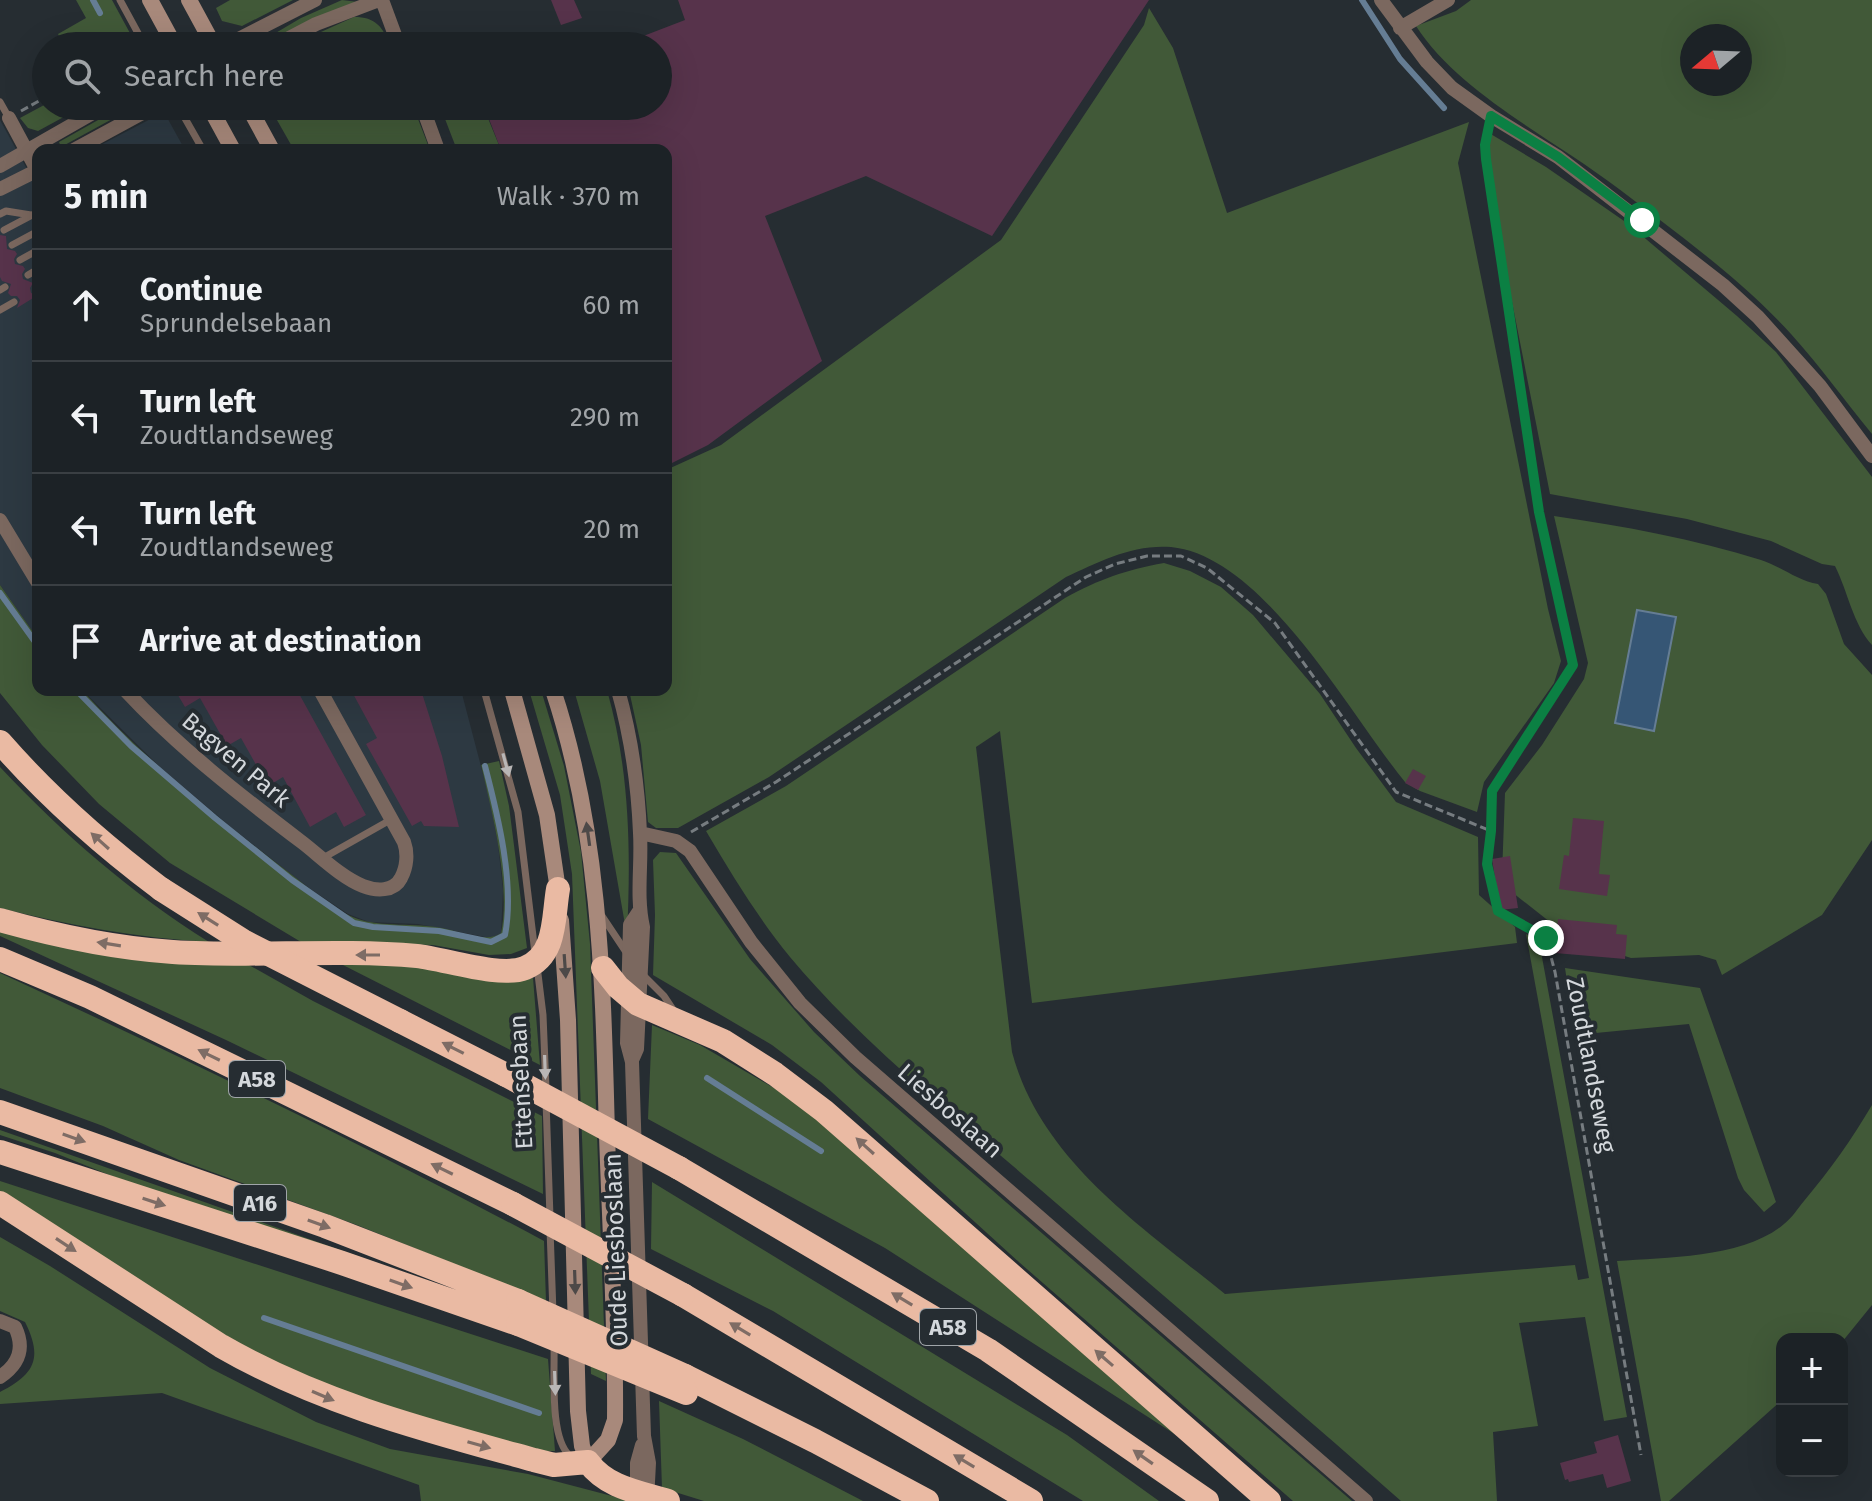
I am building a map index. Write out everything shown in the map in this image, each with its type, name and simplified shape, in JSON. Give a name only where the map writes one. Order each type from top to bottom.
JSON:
[{"type":"highway","name":"A58","points":[[0,742],[41,789],[112,852],[161,889],[243,941],[506,1075],[679,1168],[988,1350],[1207,1501]]},
{"type":"highway","points":[[0,920],[61,936],[157,951],[396,955],[510,971],[528,967],[547,948],[553,934],[558,889]]},
{"type":"highway","name":"A58","points":[[0,959],[90,997],[513,1204],[683,1295],[1031,1501]]},
{"type":"highway","points":[[603,968],[633,1000],[723,1041],[775,1074],[824,1111],[1269,1501]]},
{"type":"highway","name":"A16","points":[[0,1112],[325,1226],[518,1313]]},
{"type":"highway","name":"A16","points":[[0,1152],[342,1263],[518,1313]]},
{"type":"highway","points":[[0,1203],[221,1346],[309,1390],[384,1419],[544,1463],[564,1466],[588,1462],[601,1477],[647,1498]]},
{"type":"highway","points":[[518,1313],[686,1385],[927,1501]]},
{"type":"highway","points":[[686,1385],[905,1501]]},
{"type":"main road","points":[[150,0],[167,32]]},
{"type":"main road","points":[[189,0],[206,32]]},
{"type":"main road","points":[[217,120],[230,144]]},
{"type":"main road","points":[[256,120],[269,144]]},
{"type":"main road","name":"Ettensebaan","points":[[514,696],[547,815],[558,889],[567,999],[578,1411],[582,1446],[588,1462]]},
{"type":"main road","points":[[555,696],[583,801],[603,968],[615,1420],[608,1440],[588,1462]]},
{"type":"street","points":[[252,32],[315,0]]},
{"type":"street","points":[[301,32],[380,0],[393,32]]},
{"type":"street","points":[[1381,0],[1427,62],[1452,88],[1558,157],[1723,285],[1789,349],[1872,456]]},
{"type":"street","points":[[1400,28],[1448,0]]},
{"type":"street","points":[[9,118],[32,160]]},
{"type":"street","points":[[35,144],[79,120]]},
{"type":"street","points":[[85,144],[129,120]]},
{"type":"street","points":[[427,120],[436,144]]},
{"type":"street","points":[[0,166],[32,146]]},
{"type":"street","points":[[0,189],[32,174]]},
{"type":"street","points":[[0,520],[32,573]]},
{"type":"street","name":"Bagven Park","points":[[131,696],[201,761],[323,858],[364,886],[376,889],[393,887],[403,875],[407,851],[323,696]]},
{"type":"street","points":[[619,696],[634,767],[640,833],[676,841]]},
{"type":"street","name":"Oude Liesboslaan","points":[[640,833],[640,910],[643,927],[640,973],[627,1043],[632,1062],[644,1436],[637,1463],[647,1498]]},
{"type":"street","name":"Liesboslaan","points":[[676,841],[690,851],[751,942],[800,1003],[855,1057],[1366,1501]]},
{"type":"street","name":"Oude Liesboslaan","points":[[633,1000],[630,925],[640,910]]},
{"type":"street","points":[[0,1321],[15,1327],[21,1347],[17,1361],[0,1377]]},
{"type":"lane","points":[[120,0],[137,32]]},
{"type":"lane","points":[[0,102],[9,118]]},
{"type":"lane","points":[[186,120],[200,144]]},
{"type":"lane","points":[[0,214],[6,211],[32,214]]},
{"type":"lane","points":[[4,230],[32,215]]},
{"type":"lane","points":[[12,245],[32,234]]},
{"type":"lane","points":[[20,260],[32,253]]},
{"type":"lane","points":[[28,275],[32,273]]},
{"type":"lane","points":[[0,310],[14,302]]},
{"type":"lane","name":"Ettensebaan","points":[[486,696],[518,812],[545,1044],[556,1425],[568,1455],[588,1462]]},
{"type":"lane","points":[[323,858],[392,819]]},
{"type":"lane","points":[[598,911],[640,973],[664,996],[681,1023]]},
{"type":"path","points":[[9,118],[32,105]]},
{"type":"path","name":"Zoudtlandseweg","points":[[1491,116],[1485,145],[1486,159],[1539,512],[1573,665],[1492,791],[1487,864],[1498,911],[1546,938],[1555,972],[1641,1455]]},
{"type":"path","points":[[676,841],[776,782],[1086,577],[1115,564],[1147,556],[1181,556],[1207,568],[1275,623],[1396,792],[1491,831]]},
{"type":"shaded area","points":[[0,120],[32,178],[32,630],[0,585]]},
{"type":"shaded area","points":[[149,120],[168,120],[182,144],[103,144]]},
{"type":"shaded area","points":[[88,696],[463,696],[498,844],[503,890],[501,933],[497,937],[485,937],[418,924],[369,922],[348,914],[232,828],[160,767]]},
{"type":"green space","points":[[76,0],[112,0],[129,32],[62,32],[86,18]]},
{"type":"green space","points":[[230,0],[293,0],[242,26],[222,21],[216,8]]},
{"type":"green space","points":[[342,0],[358,2],[289,32],[277,32]]},
{"type":"green space","points":[[1471,0],[1872,0],[1872,434],[1791,334],[1730,276],[1619,189],[1482,94],[1457,73],[1416,26],[1456,11]]},
{"type":"green space","points":[[1149,8],[1173,48],[1227,213],[1469,122],[1458,163],[1561,661],[1554,683],[1484,782],[1477,812],[1420,791],[1405,782],[1302,643],[1239,578],[1206,557],[1171,547],[1157,547],[1116,555],[1066,577],[769,777],[678,828],[656,828],[648,822],[641,745],[630,696],[672,696],[672,467],[721,445],[1001,240],[1144,25]]},
{"type":"green space","points":[[354,17],[373,21],[384,32],[321,32]]},
{"type":"green space","points":[[32,112],[32,120],[58,120],[38,131],[28,128],[20,118]]},
{"type":"green space","points":[[98,120],[110,120],[66,144],[59,142]]},
{"type":"green space","points":[[277,120],[418,120],[428,144],[291,144]]},
{"type":"green space","points":[[445,120],[489,120],[499,144],[455,144]]},
{"type":"green space","points":[[1489,133],[1546,167],[1627,223],[1737,316],[1776,352],[1872,477],[1872,645],[1855,618],[1835,566],[1822,564],[1771,541],[1687,519],[1550,494],[1483,155]]},
{"type":"green space","points":[[1554,516],[1710,546],[1761,560],[1818,584],[1826,594],[1844,644],[1872,675],[1872,840],[1822,915],[1722,975],[1716,960],[1699,955],[1631,958],[1594,946],[1560,941],[1555,926],[1508,889],[1502,875],[1505,793],[1542,745],[1584,679],[1588,663]],"holes":[[[1637,610],[1676,618],[1654,730],[1615,723]]]},
{"type":"green space","points":[[1164,563],[1190,571],[1221,587],[1253,615],[1320,694],[1396,802],[1478,837],[1479,895],[1515,927],[1517,943],[1032,1003],[1000,731],[976,747],[1012,1052],[1026,1091],[1046,1126],[1071,1159],[1129,1217],[1225,1294],[1575,1265],[1578,1280],[1589,1278],[1526,934],[1539,941],[1627,1417],[1604,1421],[1585,1317],[1519,1323],[1538,1426],[1493,1432],[1497,1501],[1401,1501],[876,1047],[817,988],[778,942],[706,831],[786,786],[1065,598],[1113,576]]},
{"type":"green space","points":[[0,585],[32,630],[32,696],[88,696],[129,739],[206,808],[321,898],[358,919],[376,923],[442,928],[480,937],[501,933],[502,872],[481,765],[499,761],[509,806],[527,948],[511,954],[489,955],[433,945],[301,942],[170,863],[99,804],[42,745],[0,693]]},
{"type":"green space","points":[[531,696],[543,696],[564,766],[581,852],[590,944],[606,1381],[591,1374],[572,874],[560,795]]},
{"type":"green space","points":[[576,696],[609,696],[615,721],[627,812],[627,936],[600,781]]},
{"type":"green space","points":[[0,767],[48,816],[99,861],[209,942],[104,930],[0,908]]},
{"type":"green space","points":[[660,852],[676,853],[750,959],[814,1032],[860,1076],[1352,1501],[1293,1501],[1020,1263],[821,1082],[772,1045],[653,975],[653,860]]},
{"type":"green space","points":[[0,928],[240,960],[313,1001],[542,1116],[543,1194],[226,1040],[0,936]]},
{"type":"green space","points":[[341,964],[405,964],[520,979],[533,978],[540,1065]]},
{"type":"green space","points":[[1565,968],[1700,988],[1776,1202],[1764,1212],[1744,1190],[1738,1178],[1689,1024],[1575,1035]]},
{"type":"green space","points":[[0,973],[274,1103],[544,1241],[546,1301],[0,1088]]},
{"type":"green space","points":[[652,1025],[700,1045],[786,1095],[844,1141],[1201,1451],[885,1248],[648,1119]]},
{"type":"green space","points":[[1872,1105],[1872,1305],[1848,1335],[1776,1333],[1776,1405],[1669,1501],[1661,1501],[1617,1261],[1704,1254],[1748,1244],[1767,1235],[1795,1213]]},
{"type":"green space","points":[[0,1130],[383,1265],[169,1199],[55,1153],[0,1135]]},
{"type":"green space","points":[[0,1181],[548,1359],[555,1451],[538,1451],[448,1428],[319,1385],[229,1345],[0,1194]]},
{"type":"green space","points":[[652,1182],[1067,1435],[1159,1501],[1083,1501],[773,1311],[651,1249]]},
{"type":"green space","points":[[0,1237],[210,1368],[316,1422],[390,1449],[528,1474],[631,1501],[421,1501],[419,1485],[162,1393],[0,1404],[0,1392],[28,1371],[34,1346],[25,1322],[0,1311]]},
{"type":"green space","points":[[659,1401],[743,1439],[863,1501],[704,1501],[662,1488]]},
{"type":"water","points":[[1637,610],[1676,617],[1654,731],[1615,723]]},
{"type":"building","points":[[551,0],[574,0],[582,18],[561,25]]},
{"type":"building","points":[[678,0],[1149,0],[992,236],[866,176],[765,216],[822,361],[708,445],[672,463],[672,144],[499,144],[489,120],[672,120],[672,32],[654,32],[685,20]]},
{"type":"building","points":[[0,235],[6,236],[7,249],[17,254],[15,264],[25,269],[23,279],[32,283],[32,299],[17,308],[20,300],[8,293],[11,284],[0,277]]},
{"type":"building","points":[[179,696],[300,696],[366,815],[344,827],[336,812],[310,827],[283,777],[268,786],[241,738],[227,746],[200,698],[185,707]]},
{"type":"building","points":[[354,696],[423,696],[442,756],[459,827],[424,826],[421,821],[412,826],[366,744],[377,738]]},
{"type":"building","points":[[1413,769],[1426,776],[1418,790],[1405,783]]},
{"type":"building","points":[[1573,818],[1604,821],[1599,874],[1610,875],[1607,896],[1559,889],[1564,855],[1569,856]]},
{"type":"building","points":[[1510,856],[1518,908],[1500,910],[1492,859]]},
{"type":"building","points":[[1558,919],[1617,925],[1616,934],[1627,935],[1625,959],[1555,953]]},
{"type":"building","points":[[1618,1435],[1631,1481],[1607,1488],[1603,1474],[1569,1482],[1565,1480],[1560,1463],[1597,1453],[1594,1442]]},
{"type":"waterway","points":[[93,0],[100,13]]},
{"type":"waterway","points":[[1362,0],[1400,59],[1444,108]]},
{"type":"waterway","points":[[0,593],[32,638]]},
{"type":"waterway","points":[[82,696],[131,746],[292,880],[354,923],[373,927],[439,931],[491,942],[505,935],[508,915],[506,872],[500,828],[485,766]]},
{"type":"waterway","points":[[707,1078],[821,1151]]},
{"type":"waterway","points":[[264,1318],[539,1413]]},
{"type":"route","points":[[1546,938],[1498,911],[1487,864],[1492,791],[1573,665],[1539,512],[1486,159],[1485,145],[1491,116],[1558,157],[1642,220]]}]
